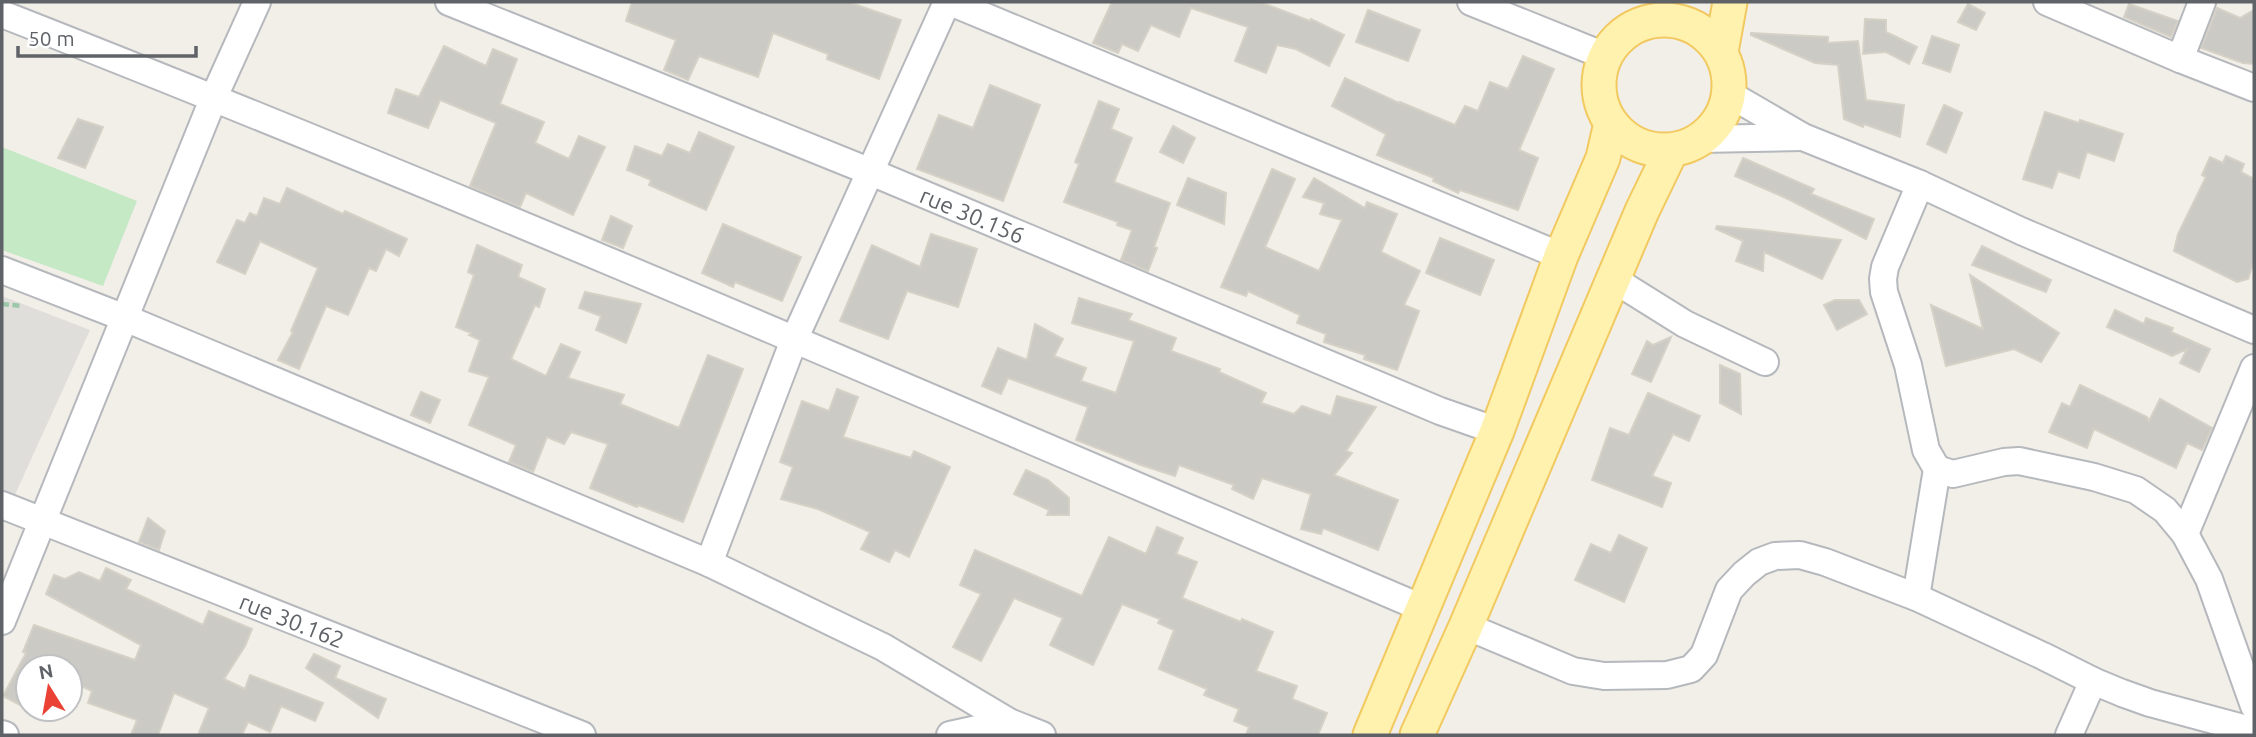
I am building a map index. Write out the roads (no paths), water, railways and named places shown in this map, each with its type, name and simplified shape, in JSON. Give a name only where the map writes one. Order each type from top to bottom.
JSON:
[{"type":"main road","points":[[1721,52],[1730,2]]},
{"type":"main road","points":[[1417,735],[1654,185],[1686,145],[1714,127],[1724,112],[1729,94],[1729,72],[1721,52],[1708,36],[1691,25],[1672,20],[1659,11],[1616,40],[1605,57],[1600,72],[1601,103],[1611,123],[1623,136],[1643,147],[1686,145]]},
{"type":"main road","points":[[1370,735],[1497,431],[1561,256],[1603,158],[1611,123]]},
{"type":"street","points":[[2,621],[214,97],[257,2]]},
{"type":"street","name":"rue 30.156","points":[[449,2],[871,172],[1440,411],[1497,431]]},
{"type":"street","points":[[709,563],[794,340],[948,2],[1561,256]]},
{"type":"street","points":[[1471,2],[1605,57]]},
{"type":"street","points":[[2048,2],[2254,88]]},
{"type":"street","points":[[2180,59],[2202,2]]},
{"type":"street","points":[[2,14],[214,97],[794,340],[1422,608]]},
{"type":"street","points":[[1729,94],[1804,137],[1920,184],[2057,247],[2254,330]]},
{"type":"street","points":[[1686,145],[1804,137]]},
{"type":"street","points":[[1916,597],[1937,470],[1926,450],[1915,390],[1889,308],[1883,279],[1885,267],[1920,184]]},
{"type":"street","points":[[2,270],[125,318],[709,563],[873,641],[1009,722],[1042,735]]},
{"type":"street","points":[[1613,279],[1685,324],[1765,362]]},
{"type":"street","points":[[2185,534],[2254,368]]},
{"type":"street","points":[[1937,470],[1953,474],[2020,461],[2094,477],[2136,490],[2165,510],[2185,534],[2210,579],[2254,706]]},
{"type":"street","name":"rue 30.162","points":[[2,505],[582,735]]},
{"type":"street","points":[[1466,626],[1573,671],[1604,676],[1667,676],[1691,669],[1704,655],[1729,590],[1759,562],[1774,556],[1800,555],[1916,597],[2093,681],[2150,703],[2254,731]]},
{"type":"street","points":[[2069,735],[2093,681]]},
{"type":"street","points":[[950,735],[1009,722]]}]
